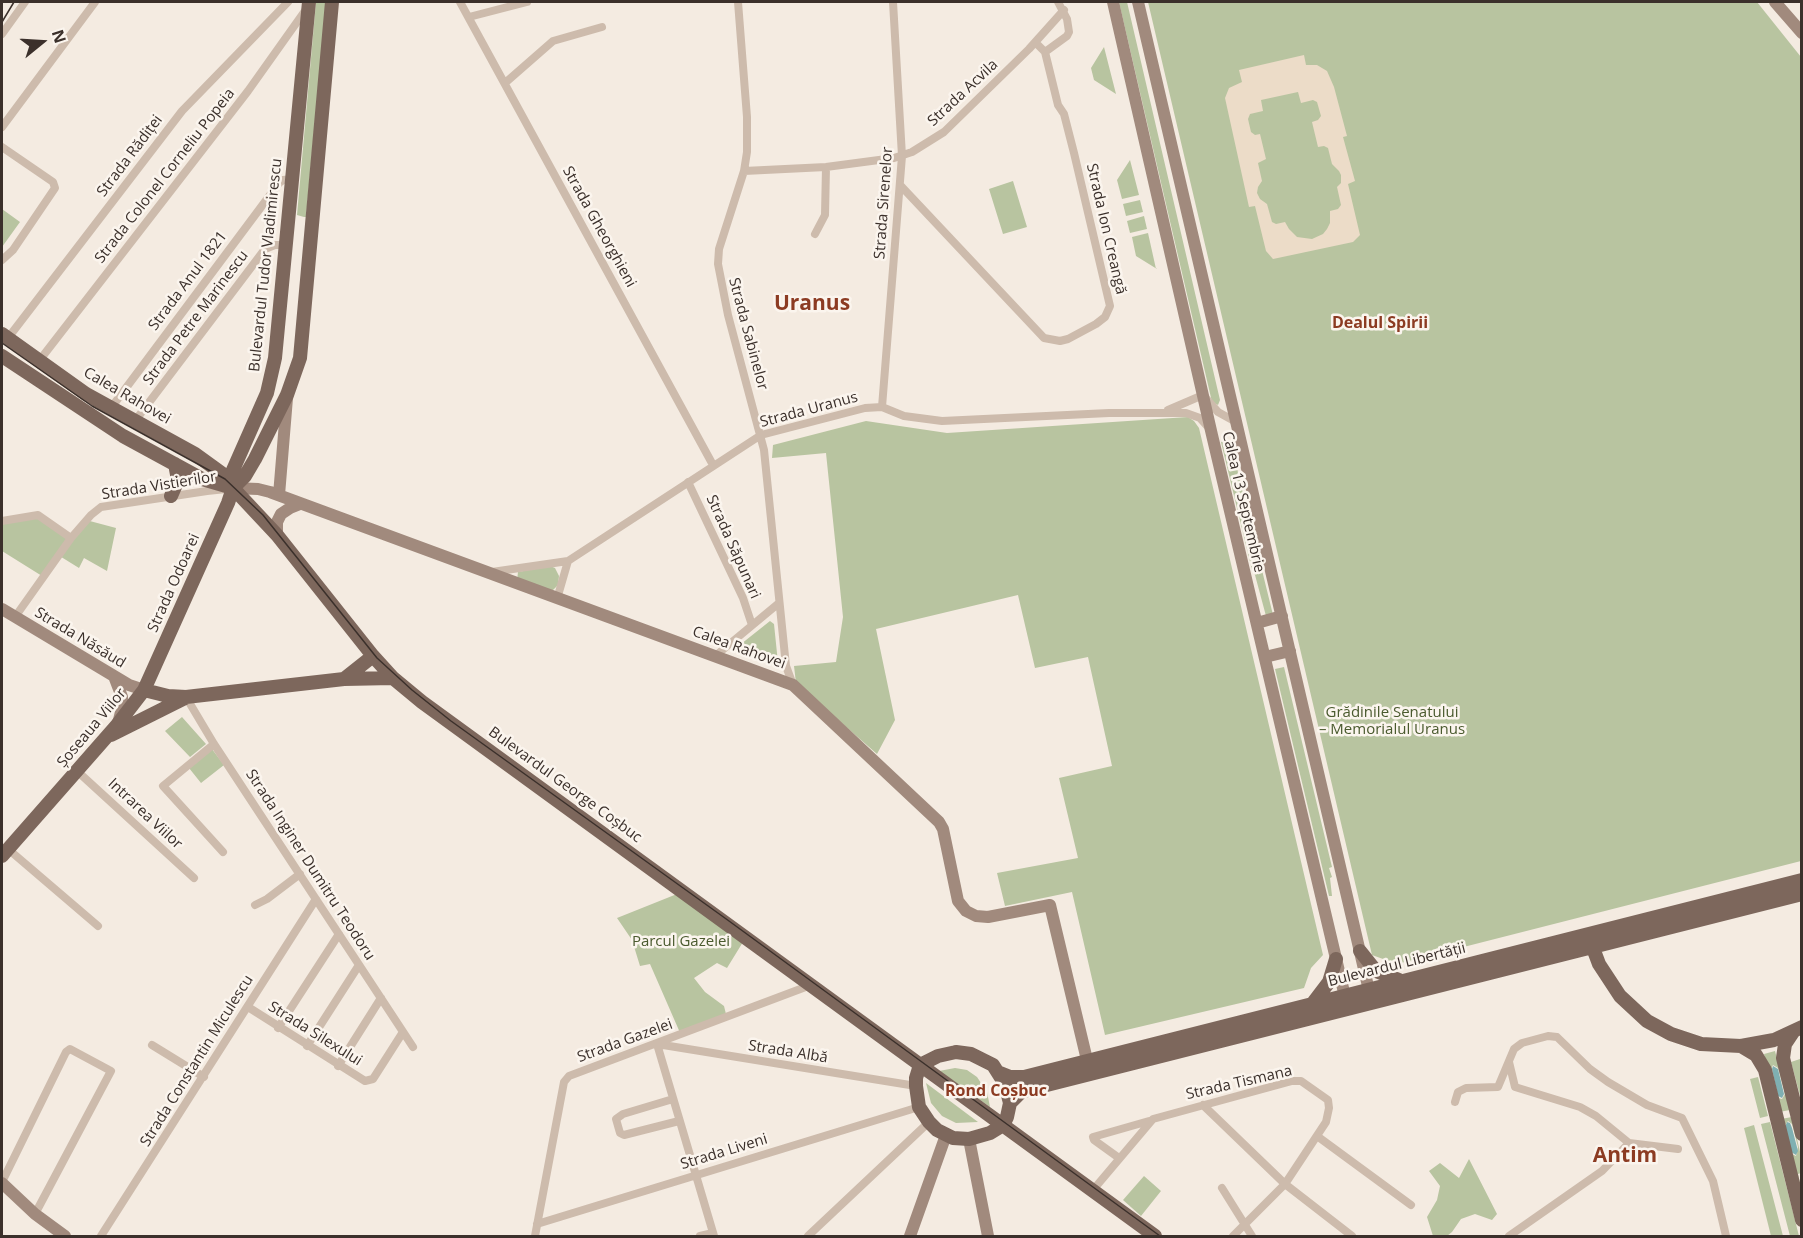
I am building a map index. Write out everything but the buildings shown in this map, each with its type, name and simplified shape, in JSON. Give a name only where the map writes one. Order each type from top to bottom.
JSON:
[{"type":"main road","points":[[232,488],[245,476],[287,395],[300,358],[332,2]]},
{"type":"main road","name":"Calea 13 Septembrie","points":[[1113,2],[1212,435],[1347,1001]]},
{"type":"main road","name":"Calea 13 Septembrie","points":[[1138,2],[1370,995]]},
{"type":"main road","points":[[1775,2],[1799,24]]},
{"type":"main road","name":"Bulevardul Tudor Vladimirescu","points":[[232,488],[233,470],[267,393],[272,375],[309,4]]},
{"type":"main road","points":[[289,221],[311,224]]},
{"type":"main road","name":"Calea Rahovei","points":[[5,336],[86,394],[208,463],[227,478],[232,488]]},
{"type":"main road","name":"Calea Rahovei","points":[[2,356],[96,419],[202,479],[232,488],[258,489],[279,495],[793,685],[939,822],[943,829],[958,901],[966,911],[976,916],[988,917],[1050,905],[1087,1060]]},
{"type":"main road","points":[[279,495],[287,395]]},
{"type":"main road","points":[[171,496],[178,480],[175,464]]},
{"type":"main road","name":"Bulevardul George Coșbuc","points":[[232,488],[277,535],[393,678],[448,721],[1155,1236]]},
{"type":"main road","name":"Strada Odoarei","points":[[144,690],[223,514],[232,488]]},
{"type":"main road","points":[[277,535],[277,522],[281,514],[290,507],[300,504]]},
{"type":"main road","name":"Strada Năsăud","points":[[2,609],[114,676],[144,690]]},
{"type":"main road","points":[[1257,623],[1282,616]]},
{"type":"main road","points":[[1265,657],[1290,651]]},
{"type":"main road","points":[[344,679],[373,656]]},
{"type":"main road","points":[[114,676],[122,697],[122,708],[117,725]]},
{"type":"main road","name":"Șoseaua Viilor","points":[[5,853],[117,725],[144,690],[168,696],[186,697],[344,679],[393,678]]},
{"type":"main road","points":[[106,737],[186,697]]},
{"type":"main road","name":"Bulevardul Libertății","points":[[1010,1103],[1021,1092],[1027,1090],[1347,1001],[1591,941],[1802,880]]},
{"type":"main road","name":"Bulevardul Libertății","points":[[1370,995],[1401,980],[1802,894]]},
{"type":"main road","points":[[1591,941],[1599,964],[1613,987],[1628,1005],[1647,1021],[1671,1034],[1689,1041],[1719,1046],[1741,1046],[1768,1042],[1797,1030]]},
{"type":"main road","points":[[1360,951],[1373,968],[1381,974],[1401,980]]},
{"type":"main road","points":[[1313,1003],[1329,982],[1336,959]]},
{"type":"main road","name":"Bulevardul Libertății","points":[[1000,1073],[1010,1077],[1024,1077],[1313,1003],[1347,1001]]},
{"type":"main road","points":[[1797,1030],[1785,1044],[1783,1058],[1802,1134]]},
{"type":"main road","points":[[1741,1046],[1756,1055],[1765,1070],[1802,1220]]},
{"type":"main road","points":[[964,1053],[979,1057],[993,1065],[1000,1073],[1010,1103],[1003,1125],[990,1133],[969,1139],[946,1135],[929,1122],[919,1107],[915,1086],[917,1072],[921,1065],[938,1056],[964,1053]]},
{"type":"main road","points":[[910,1236],[946,1135]]},
{"type":"main road","points":[[969,1139],[988,1236]]},
{"type":"main road","points":[[2,1183],[35,1214],[65,1236]]},
{"type":"street","points":[[2,34],[25,2]]},
{"type":"street","points":[[2,127],[95,2]]},
{"type":"street","name":"Strada Rădiței","points":[[5,336],[182,111],[288,2]]},
{"type":"street","name":"Strada Gheorghieni","points":[[460,2],[713,465]]},
{"type":"street","points":[[469,17],[527,2]]},
{"type":"street","name":"Strada Sabinelor","points":[[738,2],[748,131],[744,171],[719,249],[718,264],[728,315],[761,435],[769,481],[786,666],[793,685]]},
{"type":"street","name":"Strada Sirenelor","points":[[882,406],[903,156],[893,2]]},
{"type":"street","points":[[1036,43],[1045,52],[1067,36],[1069,32],[1064,10],[1058,2]]},
{"type":"street","name":"Strada Colonel Corneliu Popeia","points":[[39,361],[248,91],[309,4]]},
{"type":"street","name":"Strada Acvila","points":[[744,171],[826,167],[903,156],[944,132],[1036,43],[1064,10]]},
{"type":"street","points":[[505,83],[553,41],[602,27]]},
{"type":"street","points":[[292,30],[302,28],[306,36]]},
{"type":"street","name":"Strada Ion Creangă","points":[[900,185],[1044,338],[1060,341],[1068,339],[1105,317],[1110,306],[1106,286],[1064,114],[1058,105],[1045,52]]},
{"type":"street","points":[[2,147],[53,182],[55,188],[13,250],[2,260]]},
{"type":"street","points":[[815,234],[825,215],[826,167]]},
{"type":"street","name":"Strada Anul 1821","points":[[111,408],[279,183],[292,179]]},
{"type":"street","name":"Strada Petre Marinescu","points":[[135,421],[265,249],[275,245],[286,245]]},
{"type":"street","points":[[1203,395],[1218,412],[1236,422]]},
{"type":"street","name":"Strada Uranus","points":[[1162,412],[1203,395]]},
{"type":"street","name":"Strada Uranus","points":[[489,573],[568,561],[761,435],[865,408],[882,406],[904,416],[942,421],[1162,412],[1191,414],[1204,422],[1212,435]]},
{"type":"street","name":"Strada Săpunari","points":[[688,482],[743,598],[752,625]]},
{"type":"street","name":"Strada Vistierilor","points":[[15,616],[71,538],[101,507],[232,488]]},
{"type":"street","points":[[2,521],[38,515],[71,538]]},
{"type":"street","points":[[557,599],[568,561]]},
{"type":"street","points":[[714,657],[779,603]]},
{"type":"street","name":"Strada Inginer Dumitru Teodoru","points":[[186,697],[214,744],[413,1047]]},
{"type":"street","points":[[214,744],[163,786],[223,852]]},
{"type":"street","name":"Intrarea Viilor","points":[[77,771],[194,878]]},
{"type":"street","points":[[5,853],[98,926]]},
{"type":"street","points":[[255,905],[267,899],[300,874]]},
{"type":"street","name":"Strada Constantin Miculescu","points":[[100,1236],[316,899]]},
{"type":"street","points":[[278,1028],[339,934]]},
{"type":"street","points":[[307,1046],[359,965]]},
{"type":"street","name":"Strada Gazelei","points":[[535,1236],[564,1082],[569,1076],[811,985]]},
{"type":"street","points":[[338,1066],[381,998]]},
{"type":"street","name":"Strada Silexului","points":[[248,1007],[362,1080],[369,1081],[373,1078],[403,1032]]},
{"type":"street","points":[[1498,1087],[1514,1049],[1521,1043],[1548,1036],[1557,1037],[1590,1069],[1608,1082],[1647,1105],[1683,1118],[1713,1181],[1726,1236]]},
{"type":"street","points":[[657,1044],[713,1234],[700,1236]]},
{"type":"street","name":"Strada Albă","points":[[657,1044],[915,1086]]},
{"type":"street","points":[[152,1046],[204,1077]]},
{"type":"street","points":[[2,1183],[66,1052],[70,1049],[111,1071],[35,1214]]},
{"type":"street","points":[[1509,1059],[1509,1068],[1515,1088]]},
{"type":"street","name":"Strada Tismana","points":[[1119,1158],[1093,1137],[1149,1121],[1161,1115],[1293,1081],[1301,1082],[1324,1096],[1329,1102],[1326,1122],[1317,1136]]},
{"type":"street","points":[[1455,1102],[1458,1092],[1466,1088],[1515,1088],[1580,1107],[1596,1116],[1629,1143],[1678,1149]]},
{"type":"street","points":[[673,1099],[623,1114],[616,1119],[624,1135],[680,1121]]},
{"type":"street","points":[[1203,1105],[1285,1184],[1352,1236]]},
{"type":"street","name":"Strada Liveni","points":[[537,1224],[919,1107]]},
{"type":"street","points":[[1093,1190],[1149,1121]]},
{"type":"street","points":[[808,1236],[929,1122]]},
{"type":"street","points":[[1233,1236],[1285,1184],[1317,1136],[1411,1205]]},
{"type":"street","points":[[1509,1236],[1602,1171],[1629,1143]]},
{"type":"street","points":[[1222,1188],[1252,1236]]},
{"type":"green space","points":[[316,2],[326,2],[306,217],[304,217],[297,215]]},
{"type":"green space","points":[[1119,2],[1127,2],[1220,400],[1218,405],[1212,402]]},
{"type":"green space","name":"Grădinile Senatului – Memorialul Uranus","points":[[1148,2],[1757,2],[1801,57],[1801,861],[1389,966],[1383,959],[1372,955]]},
{"type":"green space","points":[[1104,47],[1116,94],[1094,80],[1091,68]]},
{"type":"green space","points":[[1130,160],[1139,195],[1122,199],[1117,180]]},
{"type":"green space","points":[[1013,181],[1027,227],[1003,234],[989,189]]},
{"type":"green space","points":[[1140,200],[1143,212],[1126,216],[1123,204]]},
{"type":"green space","points":[[2,209],[20,222],[2,247]]},
{"type":"green space","points":[[1144,216],[1147,229],[1130,233],[1127,221]]},
{"type":"green space","points":[[1148,233],[1156,268],[1136,256],[1132,237]]},
{"type":"green space","points":[[1188,417],[1199,428],[1323,955],[1311,968],[1304,988],[1105,1035],[1072,892],[1005,906],[997,873],[1078,858],[1059,778],[1112,766],[1088,657],[1035,668],[1018,595],[876,629],[895,720],[877,754],[796,683],[794,666],[836,662],[843,617],[826,453],[772,458],[773,445],[866,421],[947,433]]},
{"type":"green space","points":[[1230,440],[1273,615],[1266,616],[1252,570],[1221,442]]},
{"type":"green space","points":[[38,515],[71,538],[86,520],[116,528],[107,571],[84,558],[79,568],[58,555],[42,576],[2,551],[2,521]]},
{"type":"green space","points":[[550,566],[555,568],[559,576],[558,585],[552,591],[517,581],[518,572]]},
{"type":"green space","points":[[770,621],[774,624],[778,663],[776,666],[736,652],[736,648]]},
{"type":"green space","points":[[1284,667],[1332,867],[1329,868],[1332,877],[1330,878],[1332,896],[1329,896],[1275,669]]},
{"type":"green space","points":[[182,717],[206,744],[190,757],[165,731]]},
{"type":"green space","points":[[212,749],[224,765],[201,783],[189,768]]},
{"type":"green space","name":"Parcul Gazelei","points":[[677,894],[743,942],[727,968],[717,963],[694,978],[705,992],[724,1006],[727,1018],[681,1035],[650,964],[640,966],[632,940],[617,918]]},
{"type":"green space","points":[[1775,1051],[1790,1110],[1779,1112],[1764,1054]],"holes":[[[1773,1065],[1778,1068],[1785,1094],[1782,1099],[1778,1098],[1771,1069]]]},
{"type":"green space","points":[[1800,1059],[1802,1064],[1801,1099],[1791,1062]]},
{"type":"green space","points":[[955,1068],[967,1070],[977,1077],[987,1092],[990,1107],[939,1071]]},
{"type":"green space","points":[[1758,1077],[1768,1116],[1760,1118],[1750,1079]]},
{"type":"green space","points":[[926,1083],[978,1122],[956,1123],[942,1116],[931,1103]]},
{"type":"green space","points":[[1792,1117],[1801,1156],[1801,1173],[1798,1174],[1801,1201],[1781,1119]],"holes":[[[1788,1121],[1792,1124],[1798,1147],[1796,1156],[1792,1154],[1785,1125]]]},
{"type":"green space","points":[[1770,1122],[1799,1236],[1790,1236],[1761,1124]]},
{"type":"green space","points":[[1754,1125],[1783,1236],[1771,1236],[1744,1128]]},
{"type":"green space","points":[[1469,1159],[1497,1214],[1492,1220],[1475,1214],[1461,1219],[1447,1236],[1433,1236],[1427,1217],[1437,1200],[1440,1186],[1429,1171],[1440,1163],[1459,1178]]},
{"type":"green space","points":[[1144,1176],[1161,1191],[1141,1216],[1123,1200]]},
{"type":"shaded area","points":[[1304,55],[1306,65],[1317,65],[1327,71],[1334,87],[1347,136],[1343,137],[1355,181],[1348,184],[1360,235],[1353,242],[1273,259],[1266,251],[1255,206],[1249,207],[1225,98],[1229,88],[1242,82],[1239,70]],"holes":[[[1298,92],[1301,103],[1313,100],[1317,102],[1321,116],[1312,122],[1318,147],[1328,148],[1332,164],[1341,175],[1341,183],[1337,187],[1341,205],[1338,209],[1330,211],[1330,223],[1323,234],[1312,239],[1297,237],[1285,222],[1276,224],[1272,222],[1267,204],[1260,199],[1257,193],[1262,181],[1258,163],[1266,159],[1260,134],[1255,135],[1251,132],[1248,119],[1250,114],[1263,111],[1261,100]]]},
{"type":"water","points":[[1773,1066],[1778,1069],[1784,1094],[1782,1098],[1778,1096]]},
{"type":"water","points":[[1787,1122],[1792,1128],[1798,1151],[1796,1155],[1791,1152],[1785,1127]]},
{"type":"tram line","points":[[2,22],[14,2]]},
{"type":"tram line","points":[[2,343],[92,406],[225,479],[263,515],[377,658],[412,690],[451,721],[1160,1236]]},
{"type":"district","name":"Uranus","points":[[812,304]]},
{"type":"district","name":"Dealul Spirii","points":[[1380,323]]},
{"type":"district","name":"Rond Coșbuc","points":[[996,1091]]},
{"type":"district","name":"Antim","points":[[1625,1156]]}]
